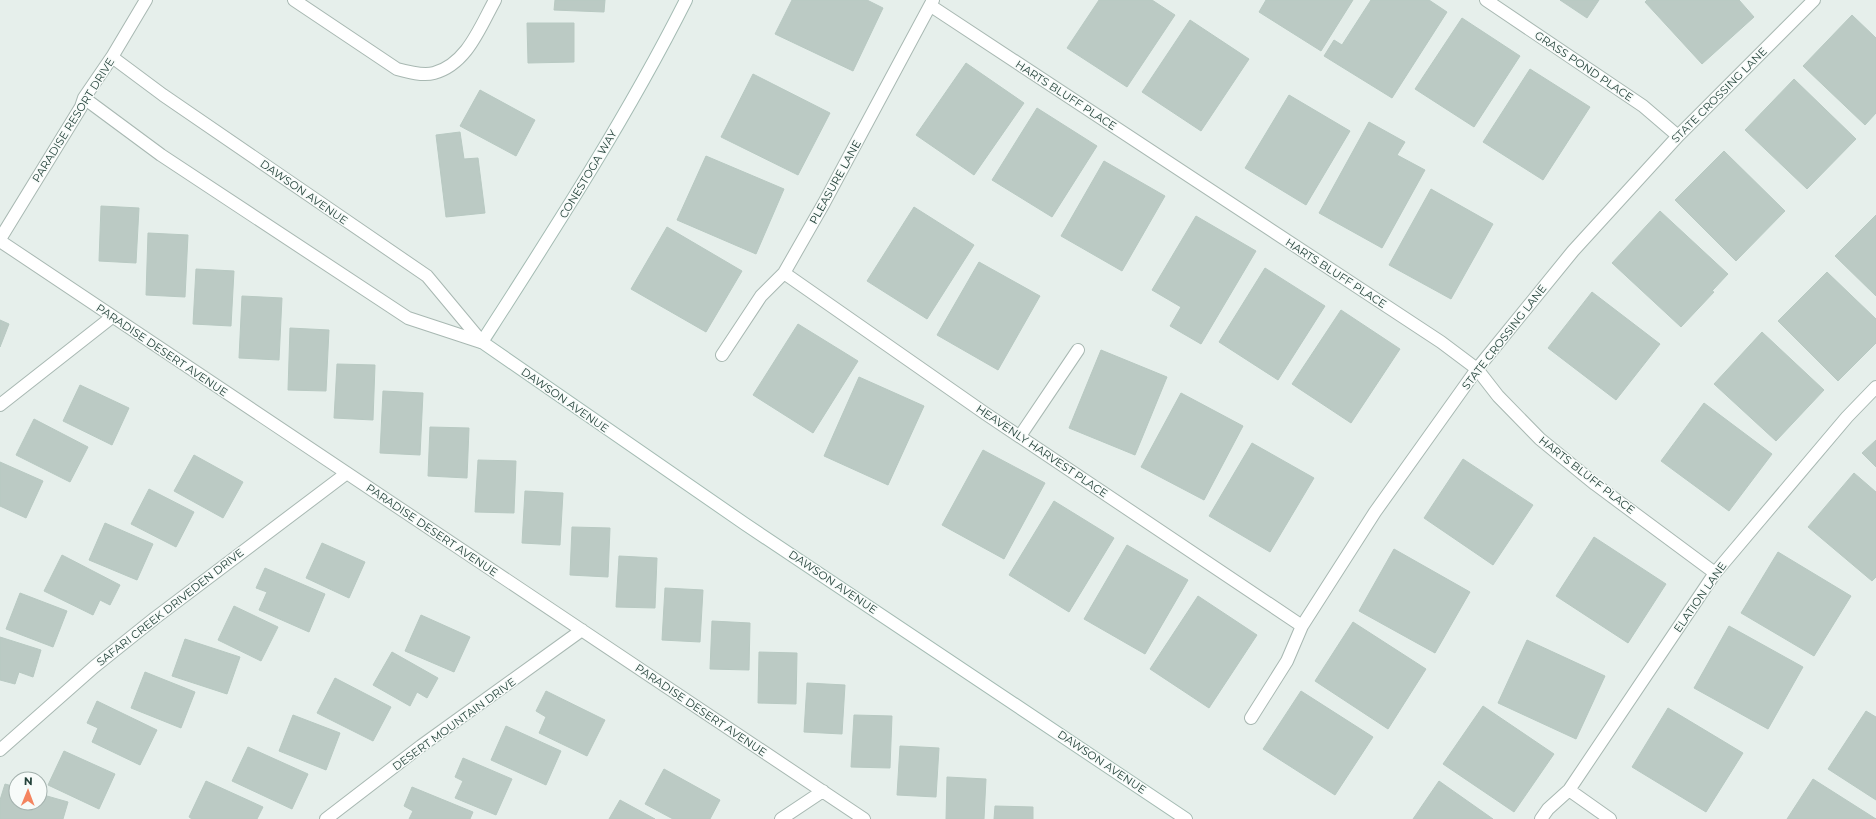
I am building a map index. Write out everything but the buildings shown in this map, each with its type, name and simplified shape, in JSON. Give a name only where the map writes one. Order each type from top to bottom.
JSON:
[{"type":"street","name":"PARADISE RESORT DRIVE","points":[[0,240],[84,98],[112,57],[146,0]]},
{"type":"street","points":[[294,0],[397,70],[433,74],[452,64],[468,49],[495,0]]},
{"type":"street","name":"CONESTOGA WAY","points":[[482,342],[579,190],[647,73],[686,0]]},
{"type":"street","name":"GRASS POND PLACE","points":[[1486,0],[1643,106],[1678,136]]},
{"type":"street","name":"STATE CROSSING LANE","points":[[1251,718],[1288,661],[1302,626],[1375,512],[1476,369],[1573,251],[1678,136],[1814,0]]},
{"type":"street","name":"PLEASURE LANE","points":[[722,355],[761,296],[784,273],[824,203],[932,3]]},
{"type":"street","name":"HARTS BLUFF PLACE","points":[[932,3],[1441,342],[1476,369],[1498,396],[1540,438],[1595,484],[1716,572]]},
{"type":"street","name":"DAWSON AVENUE","points":[[112,57],[163,95],[427,276],[482,342],[745,524],[1186,819]]},
{"type":"street","name":"DAWSON AVENUE","points":[[84,98],[160,155],[408,318],[482,342]]},
{"type":"street","name":"PARADISE DESERT AVENUE","points":[[0,240],[112,317],[347,472],[864,819]]},
{"type":"street","name":"HEAVENLY HARVEST PLACE","points":[[784,273],[1020,436],[1302,626]]},
{"type":"street","points":[[0,405],[112,317]]},
{"type":"street","points":[[1020,436],[1078,350]]},
{"type":"street","name":"ELATION LANE","points":[[1541,819],[1548,809],[1569,790],[1716,572],[1847,417],[1876,387]]},
{"type":"street","name":"SAFARI CREEK DRIVEDEN DRIVE","points":[[0,750],[94,666],[148,623],[347,472]]},
{"type":"street","name":"DESERT MOUNTAIN DRIVE","points":[[326,819],[421,746],[582,630]]},
{"type":"street","points":[[1569,790],[1610,819]]},
{"type":"street","points":[[781,819],[823,791]]}]
